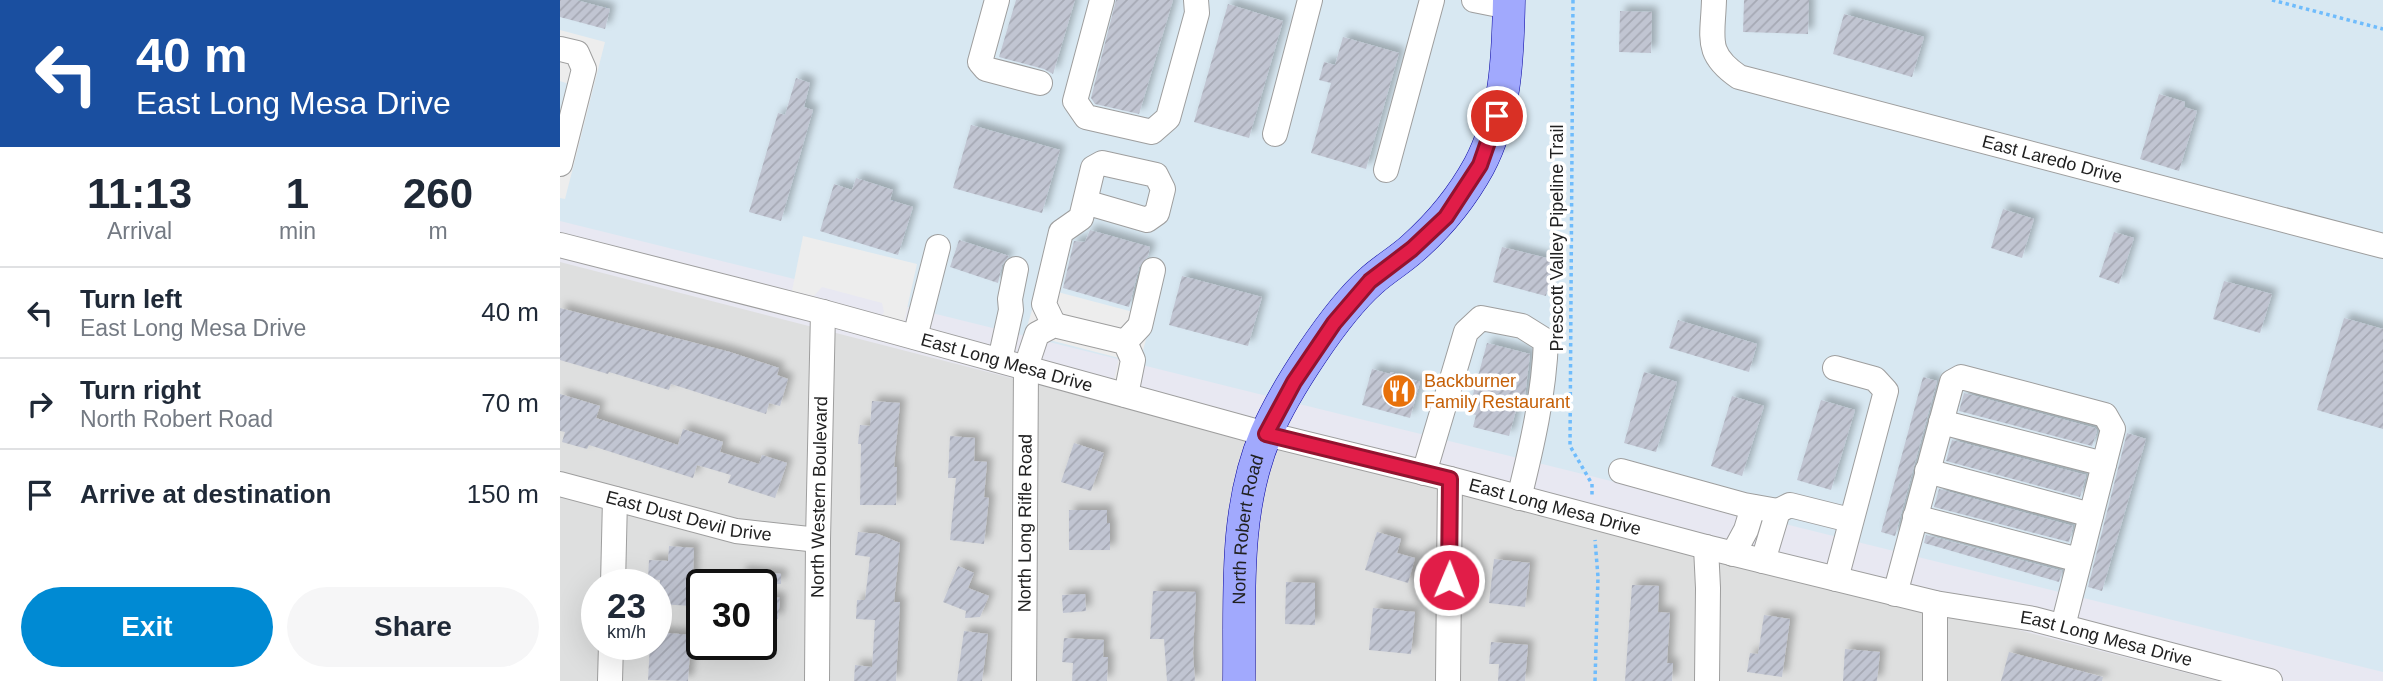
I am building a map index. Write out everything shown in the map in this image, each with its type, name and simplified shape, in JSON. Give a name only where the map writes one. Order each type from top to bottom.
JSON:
[{"type":"main road","name":"North Robert Road","points":[[1239,681],[1241,542],[1255,466],[1266,434],[1294,382],[1334,323],[1370,281],[1412,249],[1446,217],[1480,165],[1497,116],[1507,73],[1509,4]]},
{"type":"street","points":[[997,0],[980,62],[986,69],[1040,83]]},
{"type":"street","points":[[1102,0],[1074,101],[1086,117],[1152,132],[1168,118],[1197,13],[1196,0]]},
{"type":"street","points":[[1275,134],[1310,0]]},
{"type":"street","points":[[1386,170],[1432,0]]},
{"type":"street","points":[[1474,0],[1509,4]]},
{"type":"street","name":"East Laredo Drive","points":[[1714,0],[1712,49],[1725,67],[1739,76],[2383,246]]},
{"type":"street","points":[[560,49],[577,53],[584,69],[560,164]]},
{"type":"street","points":[[1085,202],[1081,218],[1061,232],[1044,304],[1054,325],[1125,342]]},
{"type":"street","name":"East Long Mesa Drive","points":[[560,246],[823,312],[1266,434],[1450,479],[1733,554],[1935,603],[2034,619],[2270,681]]},
{"type":"street","points":[[915,337],[939,247]]},
{"type":"street","points":[[1000,360],[1012,310],[1010,299],[1016,269]]},
{"type":"street","points":[[1125,342],[1140,326],[1153,270]]},
{"type":"street","name":"North Western Boulevard","points":[[817,681],[823,312]]},
{"type":"street","points":[[1424,473],[1466,332],[1481,318],[1522,326],[1546,341],[1545,370],[1519,498]]},
{"type":"street","name":"North Long Rifle Road","points":[[1024,681],[1026,367],[1037,334],[1054,325]]},
{"type":"street","points":[[1125,342],[1133,360],[1126,395]]},
{"type":"street","points":[[1835,368],[1875,379],[1886,391],[1836,579]]},
{"type":"street","points":[[1895,594],[1952,382],[1961,377],[2105,415],[2113,429],[2063,626]]},
{"type":"street","points":[[1941,422],[2104,464]]},
{"type":"street","points":[[1621,471],[1753,507],[1778,511],[1790,505],[1850,520]]},
{"type":"street","points":[[1927,471],[2091,515]]},
{"type":"street","points":[[1448,681],[1450,479]]},
{"type":"street","name":"East Dust Devil Drive","points":[[560,484],[736,531],[818,540]]},
{"type":"street","points":[[613,569],[615,499]]},
{"type":"street","points":[[1733,554],[1746,530],[1753,507]]},
{"type":"street","points":[[1763,561],[1778,511]]},
{"type":"street","points":[[1915,517],[2079,560]]},
{"type":"street","points":[[1706,547],[1707,681]]},
{"type":"street","points":[[1935,603],[1935,681]]},
{"type":"street","points":[[610,681],[611,660]]},
{"type":"path","name":"Prescott Valley Pipeline Trail","points":[[1573,0],[1570,446],[1592,484],[1598,577],[1595,681]]},
{"type":"path","points":[[2272,0],[2383,29]]},
{"type":"shaded area","points":[[560,0],[2383,0],[2383,672],[560,221]]},
{"type":"shaded area","points":[[560,30],[605,42],[565,199],[560,198],[560,119],[569,84],[560,81]]},
{"type":"shaded area","points":[[803,236],[917,264],[904,322],[882,316],[882,303],[822,287],[814,296],[792,291]]},
{"type":"shaded area","points":[[560,262],[1905,608],[1960,615],[2218,681],[560,681]]},
{"type":"shaded area","points":[[1039,287],[1152,317],[1138,369],[1138,387],[1114,380],[1119,358],[1046,339],[1043,355],[1020,350]]},
{"type":"building","points":[[560,0],[576,0],[610,9],[605,29],[560,17]]},
{"type":"building","points":[[1016,0],[1075,0],[1053,74],[999,57]]},
{"type":"building","points":[[1116,0],[1173,0],[1139,114],[1095,104],[1091,98]]},
{"type":"building","points":[[1744,0],[1809,0],[1808,34],[1743,32]]},
{"type":"building","points":[[1228,4],[1283,21],[1249,138],[1194,122]]},
{"type":"building","points":[[1620,11],[1652,12],[1651,53],[1619,52]]},
{"type":"building","points":[[1844,14],[1924,37],[1912,77],[1833,54]]},
{"type":"building","points":[[1343,37],[1399,53],[1366,169],[1311,153],[1331,83],[1319,80],[1324,62],[1335,65]]},
{"type":"building","points":[[796,78],[810,83],[804,107],[813,110],[781,221],[749,212],[778,113],[785,115]]},
{"type":"building","points":[[2159,94],[2185,102],[2184,107],[2197,111],[2179,171],[2140,159]]},
{"type":"building","points":[[971,125],[1060,150],[1042,213],[953,188]]},
{"type":"building","points":[[856,178],[893,190],[890,200],[913,207],[898,255],[820,231],[834,184],[852,190]]},
{"type":"building","points":[[2003,209],[2034,219],[2022,258],[1991,248]]},
{"type":"building","points":[[1090,230],[1150,247],[1148,256],[1139,267],[1129,307],[1063,288],[1074,241],[1085,242]]},
{"type":"building","points":[[2114,232],[2134,238],[2119,284],[2099,277]]},
{"type":"building","points":[[959,240],[1009,256],[1002,265],[998,283],[950,267]]},
{"type":"building","points":[[1502,247],[1555,260],[1546,296],[1493,282]]},
{"type":"building","points":[[1182,276],[1262,297],[1248,346],[1169,325]]},
{"type":"building","points":[[2224,281],[2272,294],[2260,333],[2213,319]]},
{"type":"building","points":[[560,308],[730,352],[779,368],[777,375],[788,379],[780,406],[769,403],[766,414],[671,384],[669,390],[560,360]]},
{"type":"building","points":[[2344,318],[2383,329],[2383,429],[2317,410]]},
{"type":"building","points":[[1678,320],[1757,344],[1749,372],[1669,348]]},
{"type":"building","points":[[1487,343],[1530,354],[1524,405],[1518,403],[1509,436],[1473,427],[1476,415],[1468,413]]},
{"type":"building","points":[[1372,369],[1420,382],[1410,418],[1362,405]]},
{"type":"building","points":[[1644,372],[1677,382],[1656,452],[1624,443]]},
{"type":"building","points":[[1923,377],[1937,381],[1895,536],[1881,532]]},
{"type":"building","points":[[1964,393],[2095,428],[2097,431],[2092,446],[1959,411]]},
{"type":"building","points":[[560,394],[600,406],[596,418],[678,445],[683,429],[723,442],[720,452],[759,464],[762,455],[787,463],[775,498],[728,483],[731,475],[697,465],[693,478],[589,445],[587,449],[562,442],[565,432],[560,431]]},
{"type":"building","points":[[1732,396],[1764,406],[1742,476],[1711,466]]},
{"type":"building","points":[[1821,400],[1855,410],[1831,490],[1797,480]]},
{"type":"building","points":[[872,401],[900,403],[894,467],[897,467],[896,505],[860,505],[860,425],[870,426]]},
{"type":"building","points":[[2127,433],[2146,439],[2102,591],[2088,587]]},
{"type":"building","points":[[950,436],[975,438],[974,461],[987,462],[984,497],[989,498],[984,544],[950,540],[956,478],[948,478]]},
{"type":"building","points":[[1952,440],[2086,475],[2080,497],[1946,461]]},
{"type":"building","points":[[1074,443],[1104,453],[1091,491],[1061,482]]},
{"type":"building","points":[[1939,489],[2073,526],[2069,542],[1934,507]]},
{"type":"building","points":[[1069,510],[1107,510],[1110,550],[1069,550]]},
{"type":"building","points":[[858,532],[878,534],[900,543],[894,602],[900,602],[896,681],[854,681],[855,665],[872,667],[875,620],[856,619],[857,600],[865,600],[870,557],[855,555]]},
{"type":"building","points":[[1377,532],[1401,539],[1397,553],[1415,558],[1408,583],[1365,570]]},
{"type":"building","points":[[1926,535],[2062,571],[2059,582],[1924,543]]},
{"type":"building","points":[[669,546],[694,548],[693,569],[686,569],[686,606],[672,605],[672,569],[649,569],[649,560],[668,561]]},
{"type":"building","points":[[1494,559],[1530,563],[1525,607],[1489,603]]},
{"type":"building","points":[[958,566],[974,573],[968,588],[989,596],[980,617],[965,618],[966,611],[943,602]]},
{"type":"building","points":[[777,574],[781,574],[781,584],[777,584]]},
{"type":"building","points":[[1286,582],[1315,583],[1315,625],[1285,624]]},
{"type":"building","points":[[1632,585],[1659,586],[1658,612],[1670,613],[1667,663],[1673,663],[1672,681],[1625,681]]},
{"type":"building","points":[[1153,591],[1196,592],[1193,653],[1195,681],[1167,681],[1164,639],[1150,639]]},
{"type":"building","points":[[1085,594],[1086,611],[1063,613],[1062,595]]},
{"type":"building","points":[[777,598],[780,598],[777,619]]},
{"type":"building","points":[[1373,608],[1415,612],[1411,654],[1369,650]]},
{"type":"building","points":[[1764,615],[1790,619],[1782,677],[1747,672],[1750,653],[1758,654]]},
{"type":"building","points":[[964,631],[988,634],[982,681],[957,681]]},
{"type":"building","points":[[672,633],[686,635],[686,660],[689,660],[688,681],[648,680],[649,660],[672,660]]},
{"type":"building","points":[[1064,638],[1104,640],[1103,657],[1108,657],[1107,681],[1072,681],[1073,663],[1062,662]]},
{"type":"building","points":[[1491,642],[1528,645],[1525,681],[1498,681],[1499,664],[1489,664]]},
{"type":"building","points":[[1845,649],[1880,652],[1877,681],[1843,681]]},
{"type":"building","points":[[2009,652],[2103,677],[2102,681],[2001,681]]},
{"type":"place","name":"Backburner Family Restaurant","points":[[1399,391]]},
{"type":"route","points":[[1449,580],[1450,479],[1266,434],[1294,382],[1334,323],[1370,281],[1412,249],[1446,217],[1480,165],[1497,116]]}]
